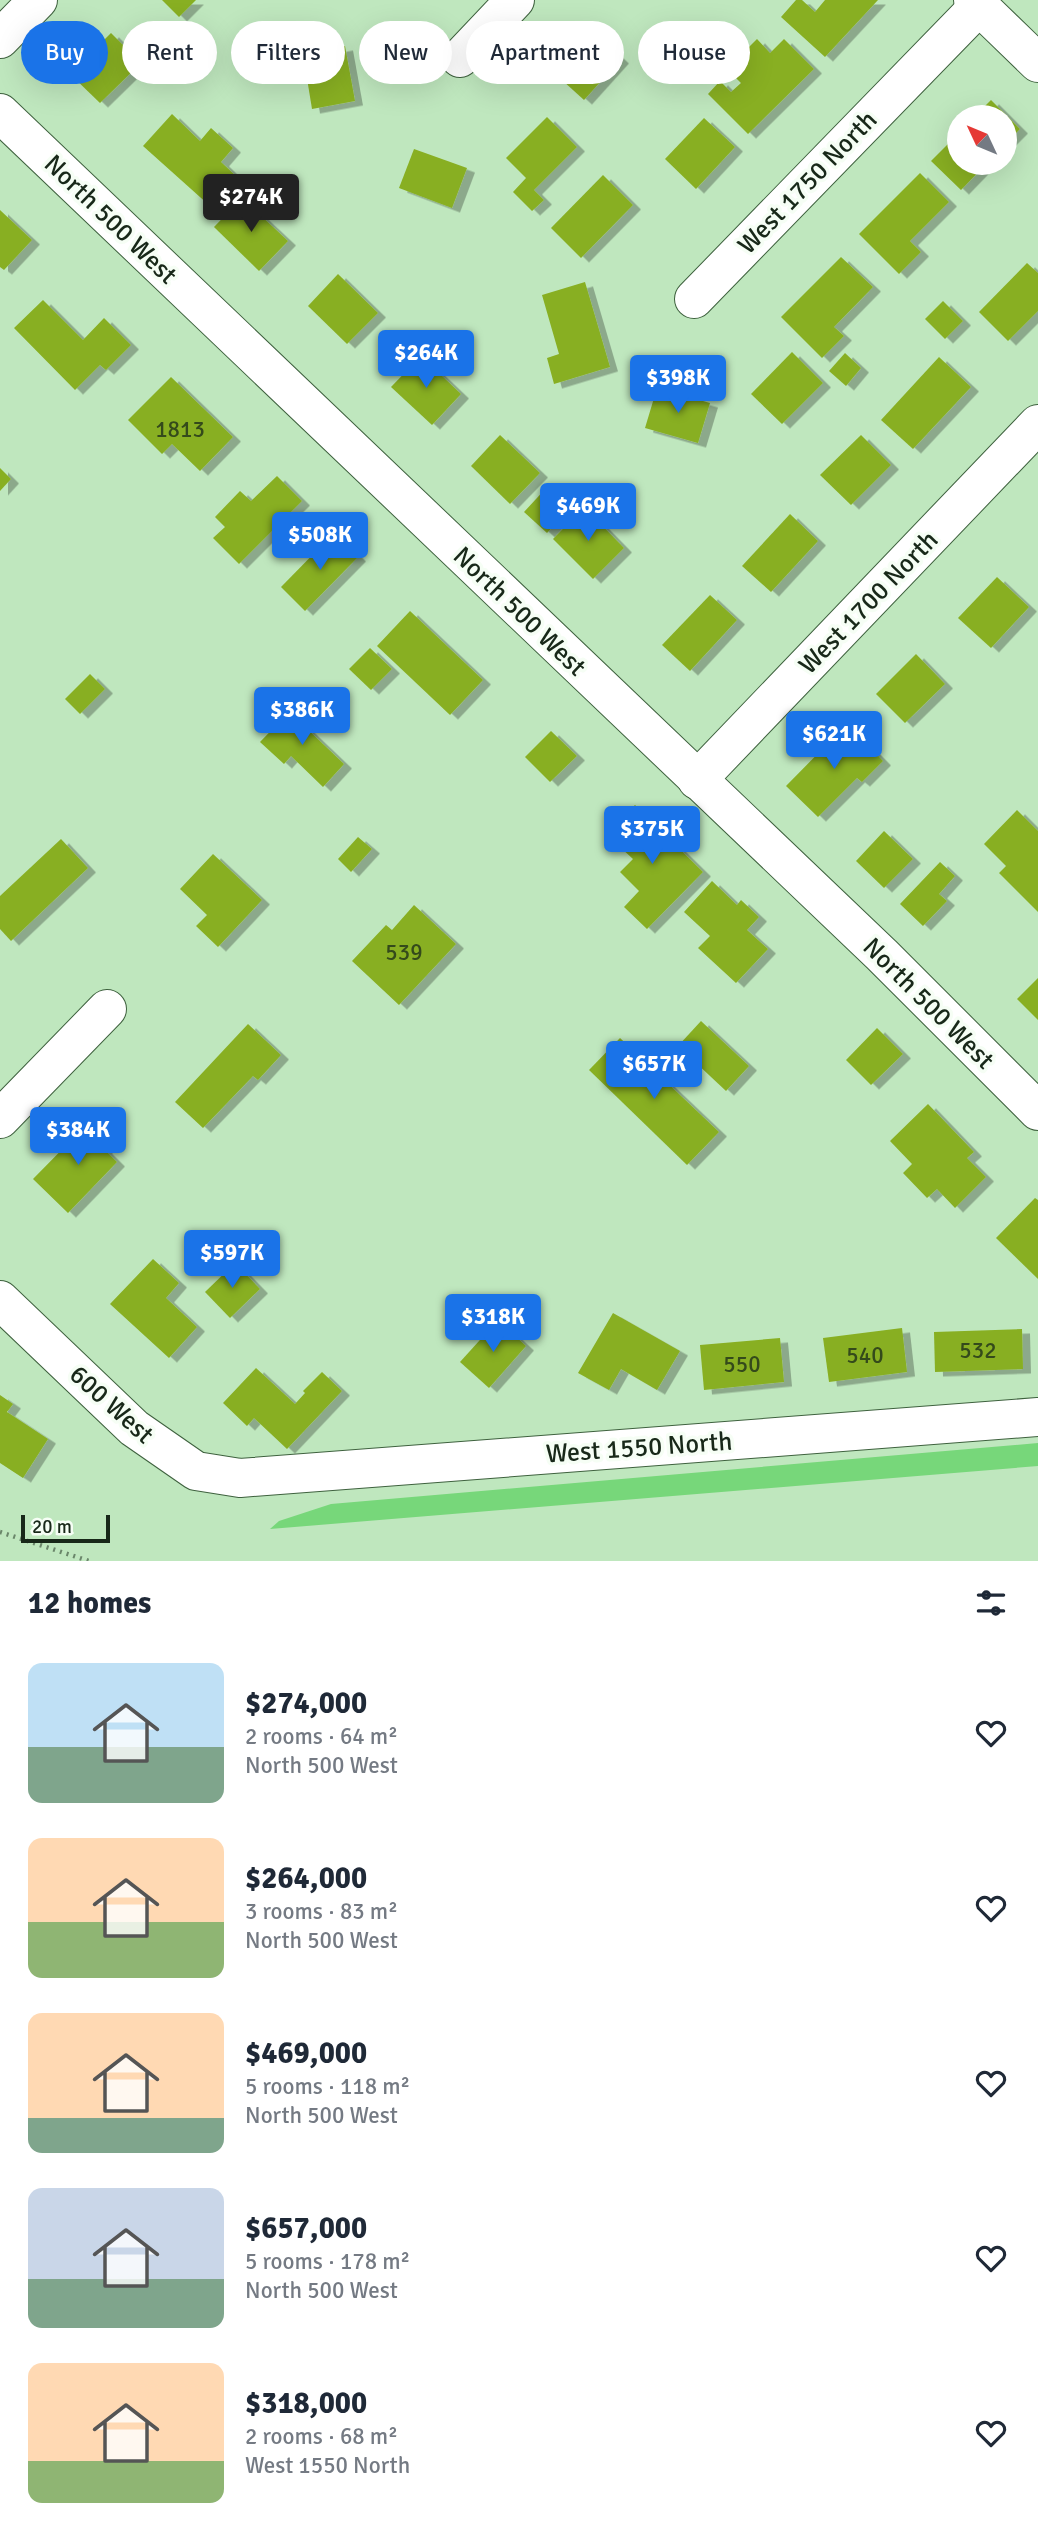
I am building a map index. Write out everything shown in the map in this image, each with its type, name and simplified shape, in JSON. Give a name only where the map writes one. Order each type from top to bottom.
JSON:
[{"type":"street","points":[[0,38],[38,0]]},
{"type":"street","points":[[460,58],[515,0]]},
{"type":"street","points":[[976,3],[1038,62]]},
{"type":"street","name":"West 1750 North","points":[[694,299],[976,3]]},
{"type":"street","name":"North 500 West","points":[[0,113],[882,956],[1038,1111]]},
{"type":"street","name":"West 1700 North","points":[[697,780],[1038,424]]},
{"type":"street","points":[[0,1119],[107,1009]]},
{"type":"street","name":"600 West","points":[[0,1300],[134,1428],[196,1471],[240,1478]]},
{"type":"street","name":"West 1550 North","points":[[240,1478],[1038,1416]]},
{"type":"path","points":[[0,1532],[89,1561]]},
{"type":"green space","points":[[1038,1443],[1038,1466],[270,1529],[279,1521],[331,1504]]},
{"type":"building","points":[[162,0],[196,0],[179,17]]},
{"type":"building","points":[[796,0],[802,0],[815,12],[825,0],[878,0],[825,57],[781,17]]},
{"type":"building","points":[[111,33],[122,44],[122,82],[100,103],[80,84],[108,84],[108,36]]},
{"type":"building","points":[[757,39],[770,53],[784,39],[814,69],[748,134],[708,94],[717,84],[723,84],[731,92],[740,84],[750,84],[750,46]]},
{"type":"building","points":[[345,46],[355,101],[312,109],[308,84],[345,84]]},
{"type":"building","points":[[566,84],[598,84],[584,100]]},
{"type":"building","points":[[172,114],[200,141],[211,128],[233,148],[221,162],[237,177],[210,206],[143,146]]},
{"type":"building","points":[[547,117],[577,147],[534,190],[544,200],[532,211],[513,192],[526,178],[506,158]]},
{"type":"building","points":[[704,118],[735,147],[696,189],[665,159]]},
{"type":"building","points":[[947,145],[947,175],[975,175],[961,190],[931,161]]},
{"type":"building","points":[[414,149],[467,168],[452,208],[399,188]]},
{"type":"building","points":[[920,173],[949,202],[910,241],[921,252],[899,274],[859,234]]},
{"type":"building","points":[[603,175],[633,205],[581,258],[551,228]]},
{"type":"building","points":[[242,198],[288,241],[259,271],[214,227]]},
{"type":"building","points":[[0,210],[32,240],[4,270],[0,267]]},
{"type":"building","points":[[841,257],[873,287],[834,327],[844,336],[822,358],[781,317]]},
{"type":"building","points":[[1027,263],[1038,273],[1038,311],[1008,341],[979,312]]},
{"type":"building","points":[[338,274],[378,313],[347,344],[308,306]]},
{"type":"building","points":[[585,282],[610,367],[554,384],[547,358],[559,354],[542,295]]},
{"type":"building","points":[[43,300],[83,340],[104,318],[131,345],[106,370],[100,365],[75,390],[14,328]]},
{"type":"building","points":[[943,301],[963,321],[945,339],[925,319]]},
{"type":"building","points":[[792,352],[823,383],[782,424],[751,394]]},
{"type":"building","points":[[845,353],[861,368],[846,386],[829,371]]},
{"type":"building","points":[[421,356],[461,394],[432,425],[391,387]]},
{"type":"building","points":[[939,357],[971,387],[913,449],[881,420]]},
{"type":"building","points":[[171,377],[233,437],[200,471],[172,444],[162,454],[128,420]]},
{"type":"building","points":[[657,388],[710,403],[698,443],[645,428]]},
{"type":"building","points":[[500,435],[540,473],[510,504],[471,466]]},
{"type":"building","points":[[861,435],[891,465],[851,505],[820,475]]},
{"type":"building","points":[[0,468],[11,479],[0,491]]},
{"type":"building","points":[[277,476],[302,501],[239,564],[213,538],[225,527],[215,517],[240,491],[251,501]]},
{"type":"building","points":[[548,486],[571,507],[547,533],[524,512]]},
{"type":"building","points":[[584,507],[624,548],[593,579],[553,539]]},
{"type":"building","points":[[790,514],[818,541],[771,592],[742,566]]},
{"type":"building","points":[[334,533],[358,557],[305,611],[281,587]]},
{"type":"building","points":[[997,577],[1029,607],[991,648],[958,618]]},
{"type":"building","points":[[710,595],[737,620],[690,671],[662,645]]},
{"type":"building","points":[[410,611],[483,680],[450,715],[377,646]]},
{"type":"building","points":[[370,648],[392,669],[371,690],[349,669]]},
{"type":"building","points":[[916,654],[945,684],[905,723],[876,694]]},
{"type":"building","points":[[90,674],[105,689],[80,714],[65,699]]},
{"type":"building","points":[[295,706],[308,718],[302,724],[344,764],[323,787],[291,756],[284,764],[260,742]]},
{"type":"building","points":[[847,724],[883,761],[862,782],[857,778],[818,817],[786,786]]},
{"type":"building","points":[[551,731],[577,756],[550,782],[525,757]]},
{"type":"building","points":[[635,805],[703,872],[647,929],[624,907],[639,891],[620,872],[633,859],[606,834]]},
{"type":"building","points":[[1017,810],[1038,831],[1038,912],[999,873],[1006,866],[984,844]]},
{"type":"building","points":[[884,831],[913,859],[884,888],[856,861]]},
{"type":"building","points":[[358,837],[372,849],[351,872],[338,859]]},
{"type":"building","points":[[61,839],[88,868],[11,941],[0,929],[0,896]]},
{"type":"building","points":[[213,854],[262,900],[218,947],[196,926],[207,915],[180,889]]},
{"type":"building","points":[[940,862],[955,876],[939,894],[947,901],[923,926],[900,904]]},
{"type":"building","points":[[712,881],[737,905],[741,900],[759,917],[747,930],[768,949],[736,983],[698,948],[710,936],[684,912]]},
{"type":"building","points":[[414,905],[456,944],[399,1005],[352,961],[386,925],[392,930]]},
{"type":"building","points":[[1038,978],[1038,1020],[1017,999]]},
{"type":"building","points":[[701,1021],[749,1066],[726,1091],[678,1046]]},
{"type":"building","points":[[248,1024],[281,1055],[258,1080],[253,1076],[203,1128],[175,1102]]},
{"type":"building","points":[[877,1028],[903,1054],[871,1085],[846,1060]]},
{"type":"building","points":[[620,1038],[719,1132],[687,1165],[589,1070]]},
{"type":"building","points":[[928,1104],[974,1152],[967,1158],[986,1177],[955,1208],[937,1189],[927,1198],[903,1173],[912,1164],[890,1141]]},
{"type":"building","points":[[93,1118],[114,1139],[104,1149],[117,1162],[68,1213],[33,1179]]},
{"type":"building","points":[[1035,1198],[1038,1200],[1038,1279],[996,1238]]},
{"type":"building","points":[[153,1259],[179,1283],[166,1298],[197,1327],[169,1358],[110,1304]]},
{"type":"building","points":[[235,1263],[260,1289],[230,1318],[205,1292]]},
{"type":"building","points":[[613,1313],[680,1351],[657,1390],[621,1369],[609,1390],[578,1373]]},
{"type":"building","points":[[498,1320],[526,1346],[489,1388],[460,1362]]},
{"type":"building","points":[[902,1328],[907,1372],[829,1382],[823,1338]]},
{"type":"building","points":[[1022,1329],[1023,1369],[935,1372],[934,1332]]},
{"type":"building","points":[[780,1338],[784,1382],[704,1390],[700,1345]]},
{"type":"building","points":[[256,1368],[295,1404],[305,1393],[303,1391],[322,1372],[342,1391],[287,1449],[254,1418],[247,1426],[223,1403]]},
{"type":"building","points":[[0,1395],[13,1404],[7,1412],[48,1439],[23,1478],[0,1463]]}]
